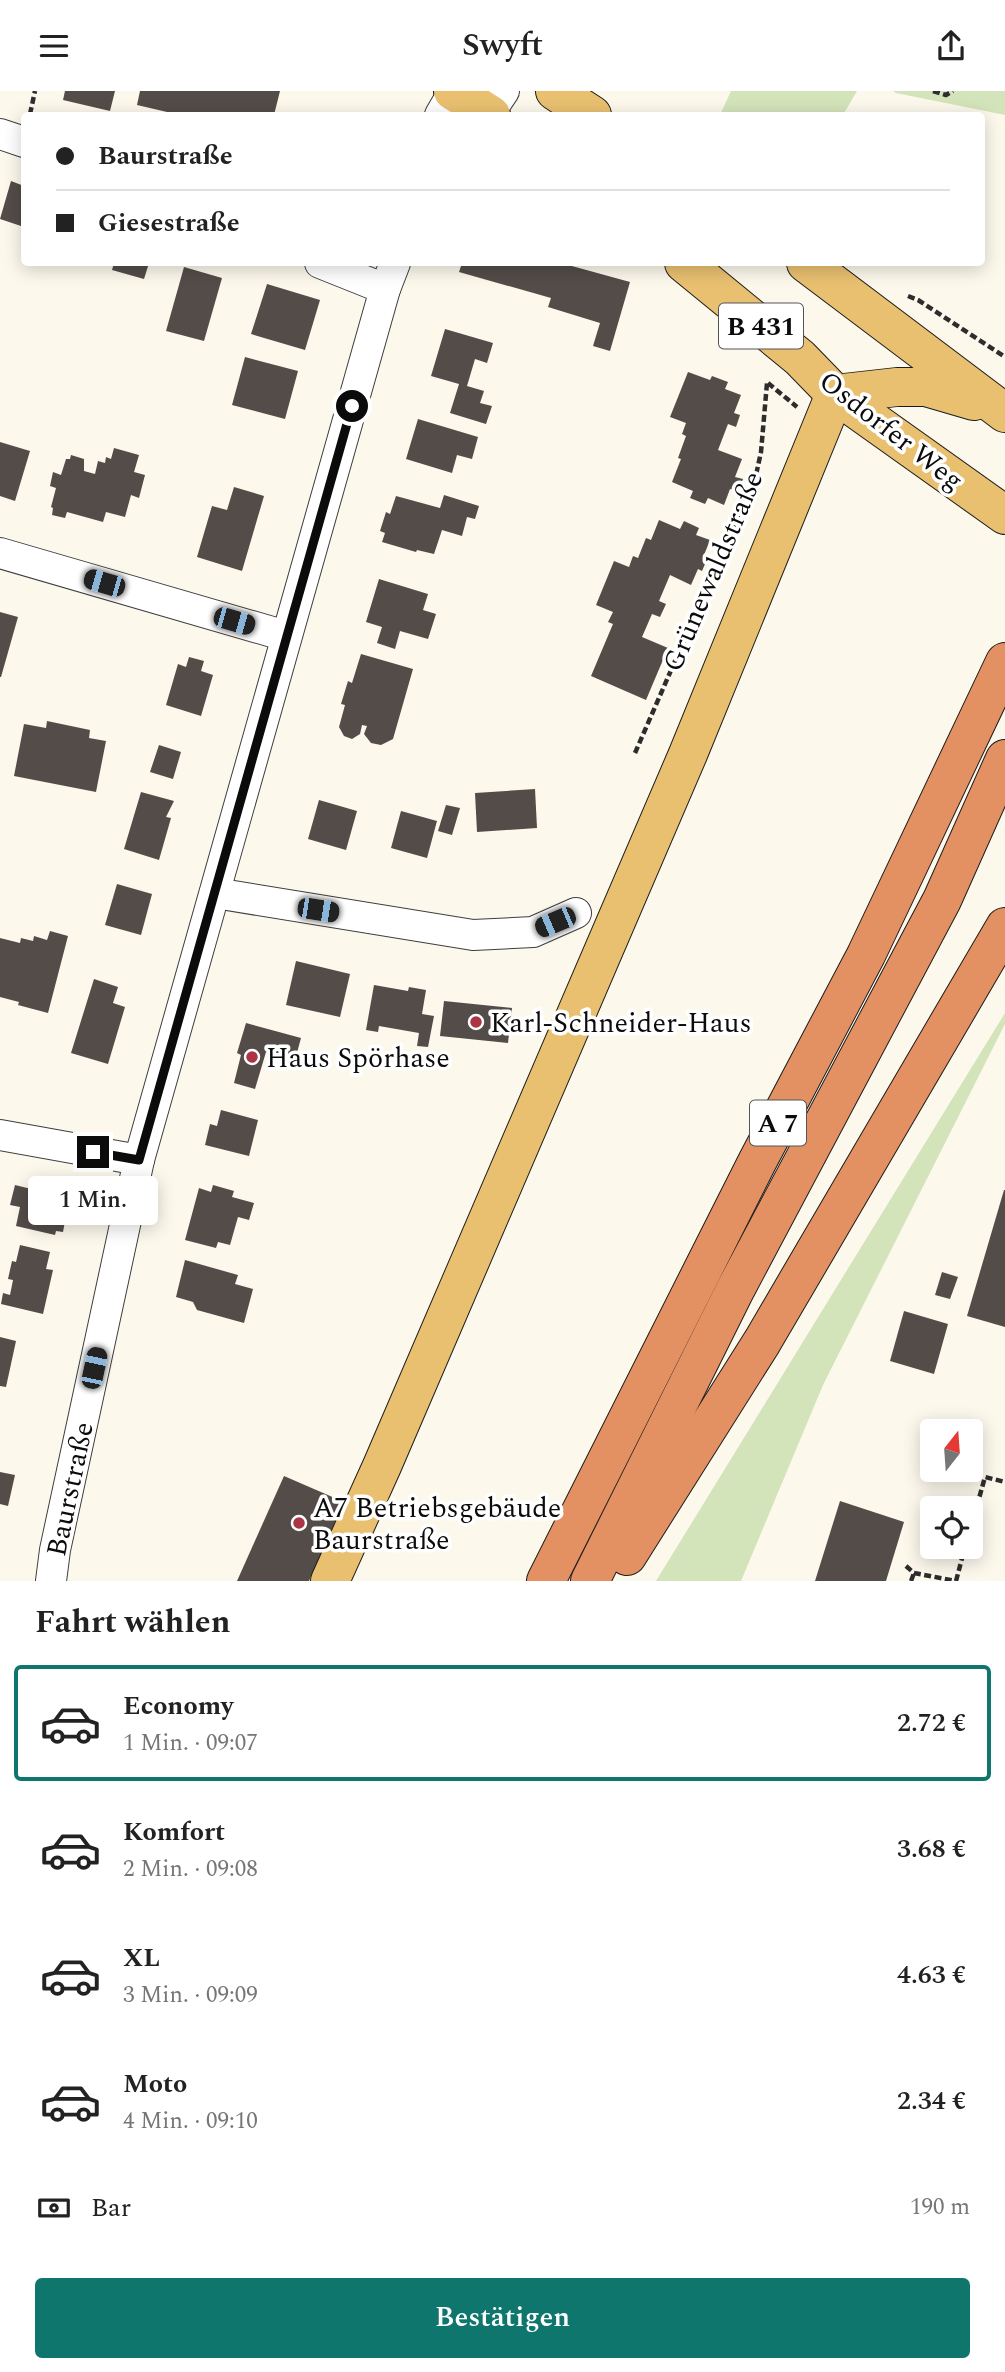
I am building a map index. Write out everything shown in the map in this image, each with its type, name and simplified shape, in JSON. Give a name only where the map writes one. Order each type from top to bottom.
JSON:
[{"type":"highway","name":"A 7","points":[[546,1581],[757,1162],[866,954],[1005,662]]},
{"type":"highway","name":"A 7","points":[[590,1581],[741,1278],[942,900],[1005,759]]},
{"type":"highway","points":[[611,1581],[762,1342],[1005,927]]},
{"type":"main road","points":[[453,91],[493,109]]},
{"type":"main road","points":[[555,91],[587,112]]},
{"type":"main road","name":"Osdorfer Weg","points":[[688,266],[800,358],[820,404],[954,480],[1005,515]]},
{"type":"main road","name":"B 431","points":[[810,266],[1001,410]]},
{"type":"main road","points":[[330,1581],[693,742],[820,404],[897,387],[926,387],[1001,410]]},
{"type":"street","points":[[442,112],[453,91]]},
{"type":"street","points":[[0,134],[21,141]]},
{"type":"street","points":[[336,266],[390,276]]},
{"type":"street","name":"Baurstraße","points":[[51,1581],[55,1550],[139,1160],[390,276]]},
{"type":"street","points":[[0,553],[286,636]]},
{"type":"street","points":[[215,893],[473,936],[533,932],[576,913]]},
{"type":"street","points":[[0,1135],[139,1160]]},
{"type":"path","points":[[30,112],[35,91]]},
{"type":"path","points":[[933,91],[946,95],[953,91]]},
{"type":"path","points":[[918,300],[1005,357]]},
{"type":"path","name":"Grünewaldstraße","points":[[635,753],[756,475],[761,452],[767,383],[820,404]]},
{"type":"path","points":[[980,1496],[985,1477],[1005,1482]]},
{"type":"path","points":[[906,1566],[914,1573],[956,1581],[962,1559]]},
{"type":"path","points":[[911,1581],[914,1573]]},
{"type":"green space","points":[[731,91],[857,91],[845,112],[721,112]]},
{"type":"green space","points":[[893,91],[1005,91],[1005,115],[896,93]]},
{"type":"green space","points":[[1005,1013],[1005,1024],[823,1385],[741,1581],[656,1581]]},
{"type":"building","points":[[65,91],[115,91],[110,111],[63,100]]},
{"type":"building","points":[[140,91],[280,91],[275,112],[167,112],[137,105]]},
{"type":"building","points":[[11,181],[21,185],[21,226],[0,219]]},
{"type":"building","points":[[113,266],[148,266],[144,279],[112,270]]},
{"type":"building","points":[[461,266],[572,266],[630,282],[610,351],[593,346],[600,323],[548,307],[551,298],[459,272]]},
{"type":"building","points":[[184,267],[222,278],[204,341],[166,331]]},
{"type":"building","points":[[267,284],[320,300],[305,350],[251,334]]},
{"type":"building","points":[[445,329],[493,343],[487,363],[475,359],[467,386],[484,391],[480,403],[492,406],[486,424],[450,413],[459,384],[431,376]]},
{"type":"building","points":[[245,357],[298,371],[285,419],[232,405]]},
{"type":"building","points":[[688,372],[710,380],[712,376],[728,382],[725,389],[741,395],[734,413],[740,415],[736,427],[728,424],[718,450],[742,459],[735,477],[743,479],[738,491],[730,489],[724,505],[708,498],[705,504],[690,498],[693,491],[672,482],[681,459],[678,458],[686,436],[682,434],[686,423],[670,417]]},
{"type":"building","points":[[418,419],[478,437],[472,459],[457,455],[452,473],[406,459]]},
{"type":"building","points":[[0,442],[30,451],[15,501],[0,496]]},
{"type":"building","points":[[114,448],[139,455],[134,472],[145,475],[139,498],[131,495],[125,517],[106,512],[103,522],[67,512],[65,518],[52,515],[51,507],[56,488],[50,486],[53,472],[61,475],[66,459],[70,459],[71,455],[84,459],[84,471],[95,474],[98,461],[105,463],[106,457],[111,459]]},
{"type":"building","points":[[234,487],[264,496],[242,571],[197,557],[212,506],[227,510]]},
{"type":"building","points":[[444,495],[479,506],[475,519],[467,517],[462,536],[442,530],[434,554],[382,542],[385,533],[380,531],[386,512],[390,514],[396,496],[440,508]]},
{"type":"building","points":[[659,520],[680,529],[684,521],[699,528],[696,535],[710,540],[704,555],[708,557],[702,571],[698,569],[691,585],[670,575],[659,601],[666,604],[660,617],[652,614],[642,637],[668,648],[646,700],[591,676],[613,624],[608,622],[613,612],[596,605],[614,561],[629,567],[633,556],[638,558],[646,538],[651,540]]},
{"type":"building","points":[[379,579],[428,594],[423,610],[436,614],[428,639],[400,631],[395,649],[377,643],[382,627],[366,622]]},
{"type":"building","points":[[0,612],[18,617],[1,677],[0,677]]},
{"type":"building","points":[[361,654],[413,669],[393,739],[381,745],[371,743],[364,734],[367,726],[362,725],[360,734],[352,739],[344,736],[339,727],[345,705],[341,704],[348,681],[352,683]]},
{"type":"building","points":[[189,657],[204,661],[201,671],[213,675],[201,716],[166,705],[178,664],[186,667]]},
{"type":"building","points":[[47,721],[90,730],[89,738],[106,741],[96,792],[14,776],[24,724],[46,728]]},
{"type":"building","points":[[159,745],[181,752],[173,779],[150,772]]},
{"type":"building","points":[[535,789],[537,828],[477,832],[475,793]]},
{"type":"building","points":[[141,792],[174,801],[166,817],[171,818],[159,860],[124,849]]},
{"type":"building","points":[[319,800],[357,811],[346,850],[308,839]]},
{"type":"building","points":[[446,805],[460,808],[452,835],[438,831]]},
{"type":"building","points":[[401,811],[437,821],[427,858],[391,848]]},
{"type":"building","points":[[117,884],[152,894],[141,935],[105,925]]},
{"type":"building","points":[[50,931],[68,936],[48,1013],[0,997],[0,938],[20,943],[21,938],[33,941],[34,936],[47,940]]},
{"type":"building","points":[[296,961],[350,974],[340,1017],[286,1005]]},
{"type":"building","points":[[94,979],[118,987],[113,1003],[125,1007],[108,1064],[71,1053]]},
{"type":"building","points":[[374,985],[408,991],[409,987],[426,990],[422,1014],[434,1016],[428,1047],[417,1046],[419,1033],[379,1026],[378,1032],[366,1030]]},
{"type":"building","name":"Karl-Schneider-Haus","points":[[444,1001],[512,1008],[508,1043],[440,1036]]},
{"type":"building","name":"Haus Spörhase","points":[[246,1023],[301,1038],[295,1060],[266,1052],[255,1089],[234,1083],[241,1055],[237,1053]]},
{"type":"building","points":[[221,1110],[258,1120],[249,1156],[205,1145],[210,1124],[217,1126]]},
{"type":"building","points":[[15,1185],[64,1197],[60,1214],[66,1216],[63,1232],[56,1231],[55,1235],[16,1226],[20,1207],[10,1205]]},
{"type":"building","points":[[213,1185],[234,1191],[232,1197],[254,1203],[249,1220],[238,1217],[230,1245],[218,1242],[216,1248],[185,1240],[199,1188],[211,1192]]},
{"type":"building","points":[[1005,1190],[1005,1327],[967,1316]]},
{"type":"building","points":[[20,1245],[50,1252],[46,1269],[53,1270],[43,1314],[1,1304],[3,1293],[10,1295],[13,1280],[8,1279],[12,1261],[16,1262]]},
{"type":"building","points":[[185,1260],[238,1275],[235,1284],[253,1289],[244,1323],[197,1310],[193,1302],[176,1297]]},
{"type":"building","points":[[942,1272],[958,1277],[950,1299],[935,1295]]},
{"type":"building","points":[[904,1311],[948,1324],[934,1374],[890,1361]]},
{"type":"building","points":[[0,1337],[16,1341],[6,1387],[0,1386]]},
{"type":"building","points":[[0,1472],[15,1475],[8,1506],[0,1504]]},
{"type":"building","name":"A7 Betriebsgebäude Baurstraße","points":[[284,1476],[344,1502],[309,1581],[237,1581]]},
{"type":"building","points":[[840,1501],[904,1522],[886,1581],[815,1581]]},
{"type":"place","name":"Karl-Schneider-Haus","points":[[476,1022]]},
{"type":"place","name":"Haus Spörhase","points":[[252,1057]]},
{"type":"place","name":"A7 Betriebsgebäude Baurstraße","points":[[299,1523]]},
{"type":"route","points":[[93,1152],[139,1160],[352,406]]}]
